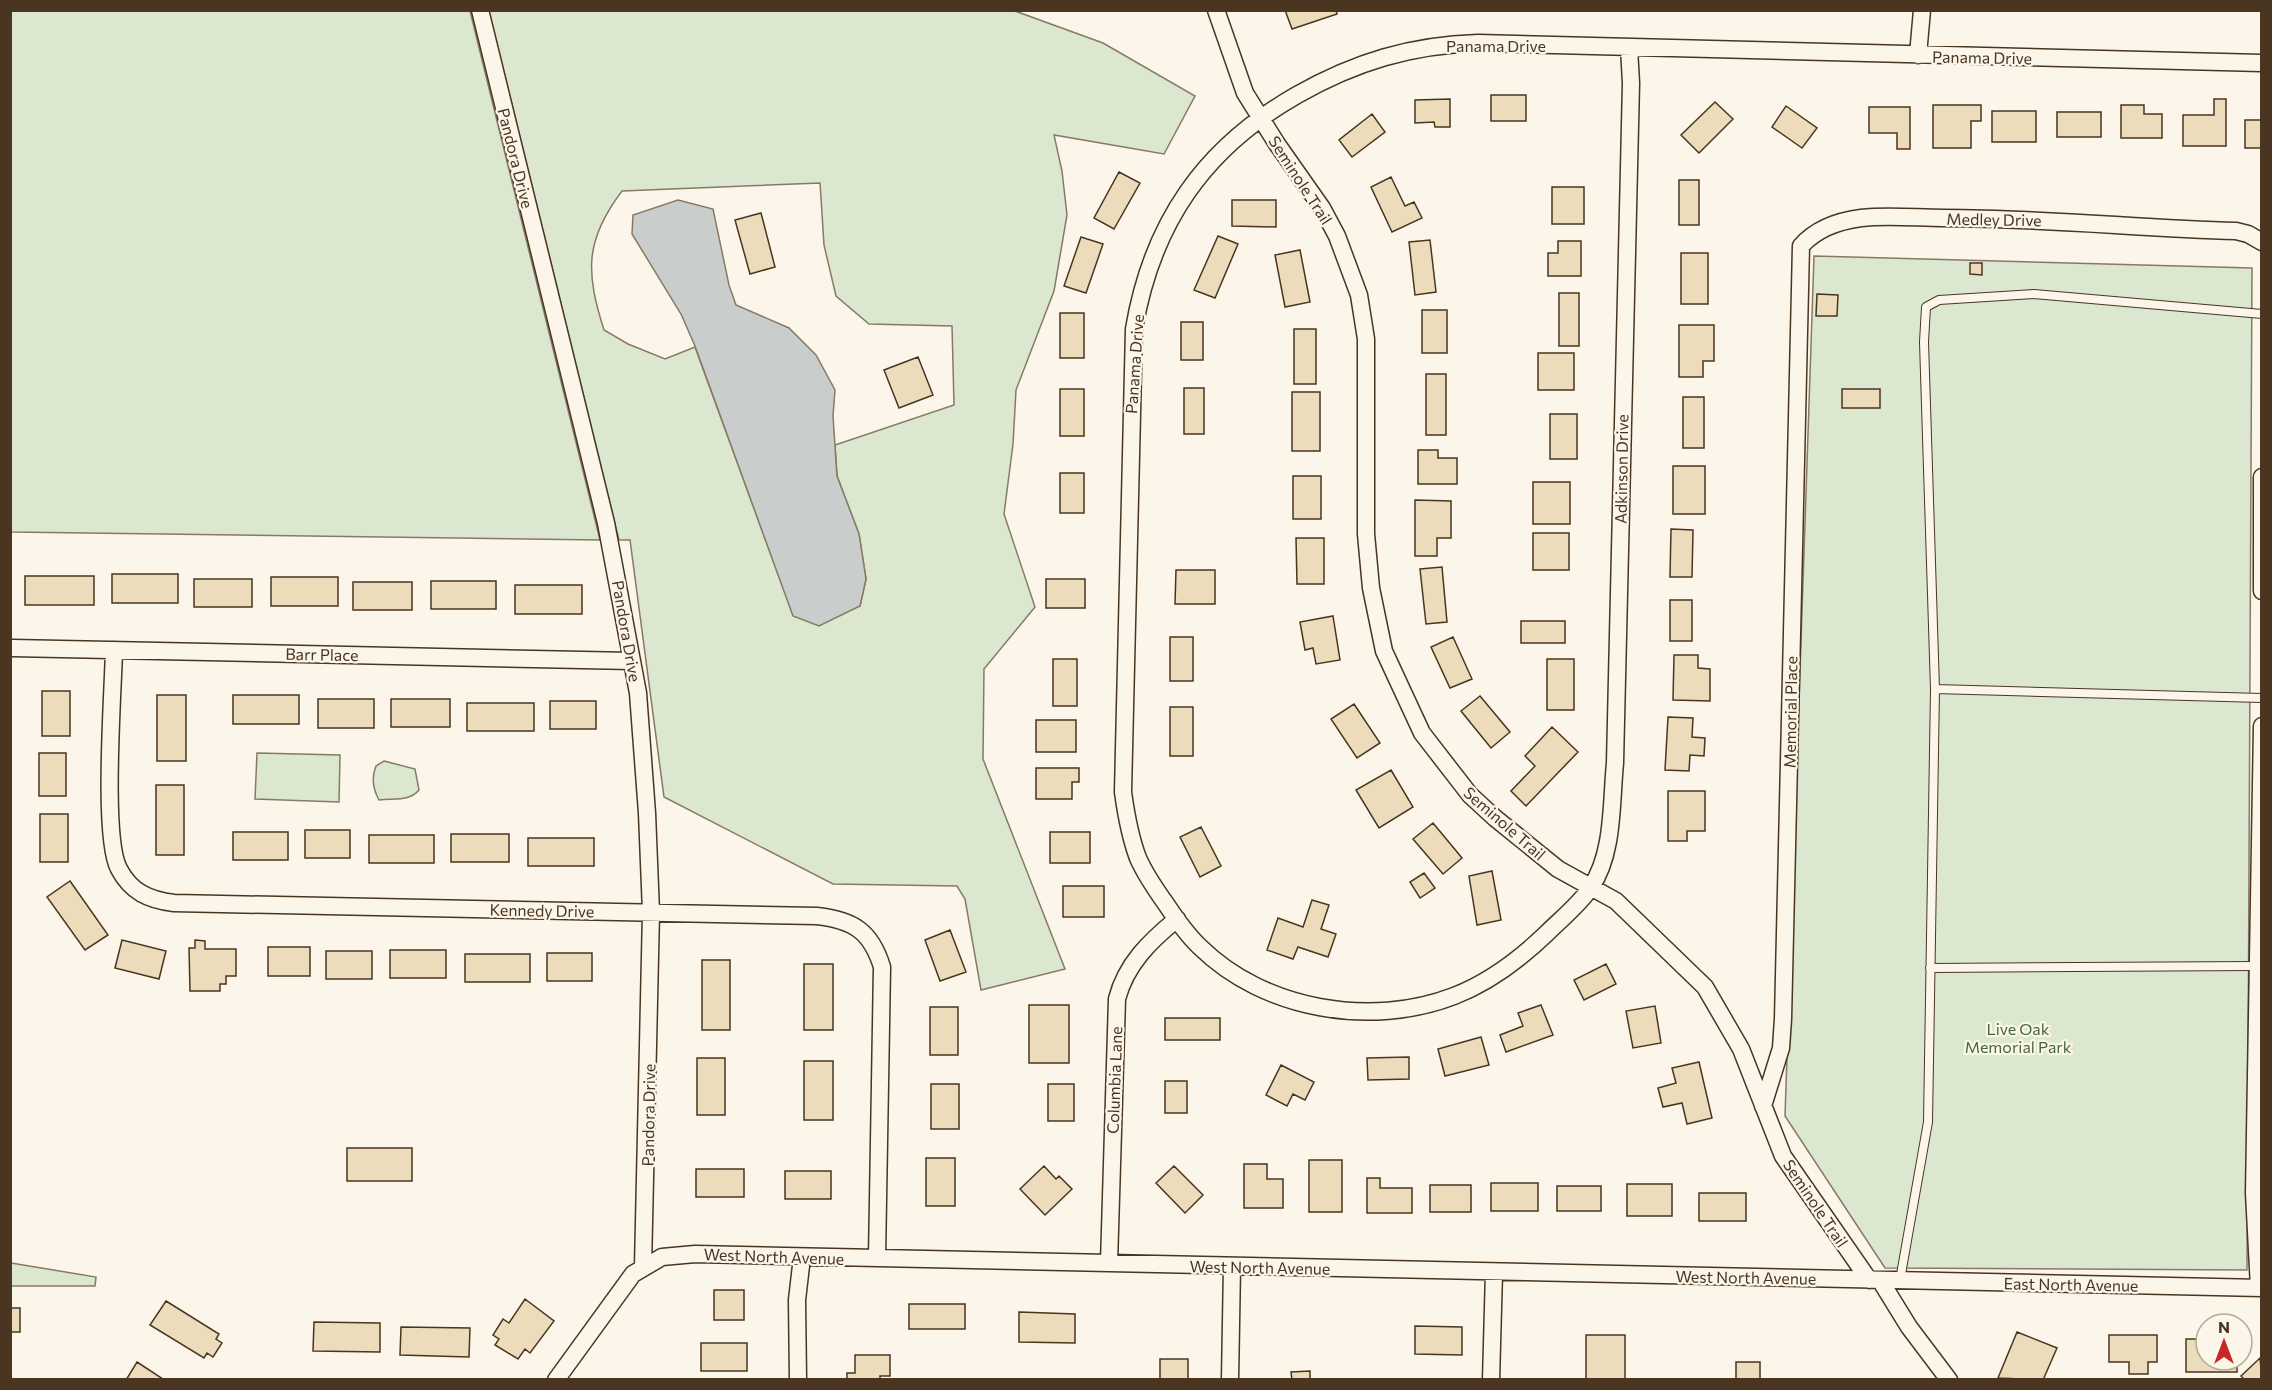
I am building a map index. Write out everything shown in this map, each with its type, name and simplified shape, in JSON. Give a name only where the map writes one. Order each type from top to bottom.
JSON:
[{"type":"street","name":"Pandora Drive","points":[[480,10],[606,523],[632,661],[647,813],[651,912],[643,1267]]},
{"type":"street","name":"Seminole Trail","points":[[1216,10],[1237,75],[1260,116],[1322,208],[1337,236],[1359,295],[1366,339],[1368,561],[1376,618],[1395,678],[1422,733],[1470,795],[1558,868],[1629,912],[1705,987],[1741,1049],[1783,1156],[1949,1380]]},
{"type":"street","points":[[1918,55],[1922,10]]},
{"type":"street","name":"Panama Drive","points":[[1591,887],[1524,955],[1495,976],[1446,999],[1389,1010],[1343,1011],[1288,999],[1268,991],[1224,966],[1200,947],[1153,886],[1139,859],[1123,792],[1134,329],[1150,264],[1166,225],[1203,169],[1260,116],[1331,76],[1361,63],[1413,48],[1478,43],[2262,63]]},
{"type":"street","name":"Adkinson Drive","points":[[1591,887],[1604,857],[1608,839],[1615,764],[1631,82],[1629,48]]},
{"type":"street","name":"Medley Drive","points":[[1799,315],[1801,246],[1812,234],[1833,225],[1862,218],[1976,218],[2099,222],[2236,231],[2248,234],[2262,242]]},
{"type":"street","name":"Memorial Place","points":[[1763,1106],[1780,1047],[1783,1019],[1799,315]]},
{"type":"street","points":[[2262,477],[2262,591]]},
{"type":"street","name":"Barr Place","points":[[12,648],[632,661]]},
{"type":"street","name":"Kennedy Drive","points":[[114,650],[110,830],[117,867],[128,883],[146,897],[174,903],[651,912],[838,919],[860,930],[877,951],[882,967],[877,1258]]},
{"type":"street","points":[[2260,1288],[2254,1193],[2256,966],[2262,726]]},
{"type":"street","name":"Columbia Lane","points":[[1109,1263],[1117,999],[1121,984],[1140,953],[1177,919]]},
{"type":"street","name":"West North Avenue","points":[[643,1267],[662,1257],[695,1254],[1874,1280]]},
{"type":"street","points":[[798,1380],[797,1300],[802,1257]]},
{"type":"street","points":[[1230,1380],[1232,1266]]},
{"type":"street","points":[[556,1380],[633,1274],[643,1267]]},
{"type":"street","points":[[1491,1380],[1494,1272]]},
{"type":"street","name":"East North Avenue","points":[[1874,1280],[2260,1288]]},
{"type":"lane","points":[[1900,1280],[1928,1122],[1935,689],[1924,342],[1926,307],[1939,300],[2034,294],[2262,314]]},
{"type":"lane","points":[[1935,689],[2262,698]]},
{"type":"lane","points":[[1930,968],[2256,966]]},
{"type":"green space","points":[[11,10],[470,11],[600,540],[11,532]]},
{"type":"green space","points":[[489,11],[1015,11],[1103,43],[1195,96],[1164,154],[1054,135],[1062,171],[1067,215],[1054,291],[1016,390],[1013,444],[1004,514],[1035,607],[984,669],[983,759],[1065,969],[981,990],[965,899],[957,886],[833,884],[664,797],[630,540],[619,540]],"holes":[[[820,183],[824,245],[836,296],[869,324],[952,326],[954,405],[835,445],[837,476],[859,534],[866,579],[860,606],[793,615],[695,347],[665,359],[628,344],[604,330],[594,291],[592,258],[601,226],[622,191]]]},
{"type":"green space","name":"Live Oak Memorial Park","points":[[1814,256],[2252,268],[2247,1270],[1885,1268],[1785,1116]]},
{"type":"green space","points":[[257,753],[340,755],[339,802],[255,799]]},
{"type":"green space","points":[[384,761],[415,769],[419,790],[406,798],[379,800],[373,779],[376,766]]},
{"type":"green space","points":[[11,1263],[96,1277],[95,1286],[11,1286]]},
{"type":"shaded area","points":[[678,200],[713,209],[729,285],[736,305],[789,328],[816,355],[835,390],[833,416],[837,476],[859,534],[866,579],[860,606],[819,626],[793,616],[695,346],[681,314],[632,234],[633,215]]},
{"type":"building","points":[[1285,10],[1336,10],[1337,14],[1292,29]]},
{"type":"building","points":[[1491,95],[1526,95],[1526,121],[1491,121]]},
{"type":"building","points":[[1450,99],[1450,127],[1435,127],[1434,122],[1415,123],[1415,100]]},
{"type":"building","points":[[2214,99],[2226,99],[2226,146],[2183,146],[2183,115],[2214,115]]},
{"type":"building","points":[[1715,102],[1733,119],[1699,153],[1681,135]]},
{"type":"building","points":[[1933,105],[1981,105],[1981,121],[1971,121],[1971,148],[1933,148]]},
{"type":"building","points":[[2121,105],[2144,105],[2144,114],[2162,114],[2162,138],[2121,138]]},
{"type":"building","points":[[1786,106],[1817,128],[1802,148],[1772,127]]},
{"type":"building","points":[[1869,107],[1910,107],[1910,149],[1897,149],[1897,133],[1869,133]]},
{"type":"building","points":[[1992,111],[2036,111],[2036,142],[1992,142]]},
{"type":"building","points":[[2057,112],[2101,112],[2101,137],[2057,137]]},
{"type":"building","points":[[1372,114],[1385,132],[1352,157],[1339,140]]},
{"type":"building","points":[[2245,120],[2262,120],[2262,148],[2245,148]]},
{"type":"building","points":[[1119,172],[1140,183],[1114,229],[1094,218]]},
{"type":"building","points":[[1391,177],[1405,206],[1414,202],[1422,218],[1392,232],[1371,187]]},
{"type":"building","points":[[1679,180],[1699,180],[1699,225],[1679,225]]},
{"type":"building","points":[[1552,187],[1584,187],[1584,224],[1552,224]]},
{"type":"building","points":[[1232,200],[1276,200],[1276,227],[1232,226]]},
{"type":"building","points":[[761,213],[775,267],[750,274],[735,220]]},
{"type":"building","points":[[1218,236],[1238,244],[1215,298],[1194,290]]},
{"type":"building","points":[[1081,237],[1103,244],[1086,293],[1064,286]]},
{"type":"building","points":[[1430,240],[1436,292],[1415,295],[1409,242]]},
{"type":"building","points":[[1558,241],[1581,241],[1581,276],[1548,276],[1548,253],[1558,253]]},
{"type":"building","points":[[1300,250],[1310,302],[1285,307],[1275,255]]},
{"type":"building","points":[[1681,253],[1708,253],[1708,304],[1681,304]]},
{"type":"building","points":[[1970,263],[1982,263],[1982,275],[1970,274]]},
{"type":"building","points":[[1559,293],[1579,293],[1579,346],[1559,346]]},
{"type":"building","points":[[1817,294],[1838,295],[1837,316],[1816,316]]},
{"type":"building","points":[[1422,310],[1447,310],[1447,353],[1422,353]]},
{"type":"building","points":[[1060,313],[1084,313],[1084,358],[1060,358]]},
{"type":"building","points":[[1181,322],[1203,322],[1203,360],[1181,360]]},
{"type":"building","points":[[1679,325],[1714,325],[1714,361],[1703,361],[1703,377],[1679,377]]},
{"type":"building","points":[[1294,329],[1316,329],[1316,384],[1294,384]]},
{"type":"building","points":[[1538,353],[1574,353],[1574,390],[1538,390]]},
{"type":"building","points":[[918,357],[933,395],[899,408],[884,370]]},
{"type":"building","points":[[1426,374],[1446,374],[1446,435],[1426,435]]},
{"type":"building","points":[[1184,388],[1204,388],[1204,434],[1184,434]]},
{"type":"building","points":[[1060,389],[1084,389],[1084,436],[1060,436]]},
{"type":"building","points":[[1842,389],[1880,389],[1880,408],[1842,408]]},
{"type":"building","points":[[1292,392],[1320,392],[1320,451],[1292,451]]},
{"type":"building","points":[[1683,397],[1704,397],[1704,448],[1683,448]]},
{"type":"building","points":[[1550,414],[1577,414],[1577,459],[1550,459]]},
{"type":"building","points":[[1418,450],[1438,450],[1438,458],[1457,458],[1457,484],[1418,484]]},
{"type":"building","points":[[1673,466],[1705,466],[1705,514],[1673,514]]},
{"type":"building","points":[[1060,473],[1084,473],[1084,513],[1060,513]]},
{"type":"building","points":[[1293,476],[1321,476],[1321,519],[1293,519]]},
{"type":"building","points":[[1533,482],[1570,482],[1570,524],[1533,524]]},
{"type":"building","points":[[1415,500],[1451,501],[1451,538],[1437,538],[1437,556],[1415,556]]},
{"type":"building","points":[[1671,529],[1693,530],[1692,577],[1670,577]]},
{"type":"building","points":[[1533,533],[1569,533],[1569,570],[1533,570]]},
{"type":"building","points":[[1296,538],[1324,538],[1324,584],[1297,584]]},
{"type":"building","points":[[1442,567],[1447,622],[1426,624],[1420,569]]},
{"type":"building","points":[[1176,570],[1215,570],[1215,604],[1175,604]]},
{"type":"building","points":[[112,574],[178,574],[178,603],[112,603]]},
{"type":"building","points":[[25,576],[94,576],[94,605],[25,605]]},
{"type":"building","points":[[271,577],[338,577],[338,606],[271,606]]},
{"type":"building","points":[[194,579],[252,579],[252,607],[194,607]]},
{"type":"building","points":[[1046,579],[1085,579],[1085,608],[1046,608]]},
{"type":"building","points":[[431,581],[496,581],[496,609],[431,609]]},
{"type":"building","points":[[353,582],[412,582],[412,610],[353,610]]},
{"type":"building","points":[[515,585],[582,585],[582,614],[515,614]]},
{"type":"building","points":[[1670,600],[1692,600],[1692,641],[1670,641]]},
{"type":"building","points":[[1333,616],[1340,660],[1316,664],[1313,648],[1305,650],[1300,622]]},
{"type":"building","points":[[1521,621],[1565,621],[1565,643],[1521,643]]},
{"type":"building","points":[[1170,637],[1193,637],[1193,681],[1170,681]]},
{"type":"building","points":[[1453,637],[1472,679],[1450,688],[1431,647]]},
{"type":"building","points":[[1674,655],[1698,655],[1698,668],[1710,669],[1710,701],[1673,700]]},
{"type":"building","points":[[1053,659],[1077,659],[1077,706],[1053,706]]},
{"type":"building","points":[[1547,659],[1574,659],[1574,710],[1547,710]]},
{"type":"building","points":[[42,691],[70,691],[70,736],[42,736]]},
{"type":"building","points":[[157,695],[186,695],[186,761],[157,761]]},
{"type":"building","points":[[233,695],[299,695],[299,724],[233,724]]},
{"type":"building","points":[[1480,696],[1510,732],[1491,748],[1461,711]]},
{"type":"building","points":[[318,699],[374,699],[374,728],[318,728]]},
{"type":"building","points":[[391,699],[450,699],[450,727],[391,727]]},
{"type":"building","points":[[550,701],[596,701],[596,729],[550,729]]},
{"type":"building","points":[[467,703],[534,703],[534,731],[467,731]]},
{"type":"building","points":[[1354,704],[1380,743],[1357,758],[1331,719]]},
{"type":"building","points":[[1170,707],[1193,707],[1193,756],[1170,756]]},
{"type":"building","points":[[1668,717],[1693,718],[1692,737],[1705,738],[1704,756],[1690,755],[1689,771],[1665,770]]},
{"type":"building","points":[[1036,720],[1076,720],[1076,752],[1036,752]]},
{"type":"building","points":[[1552,727],[1578,752],[1526,806],[1511,791],[1535,766],[1525,756]]},
{"type":"building","points":[[39,753],[66,753],[66,796],[39,796]]},
{"type":"building","points":[[1036,768],[1079,768],[1079,782],[1072,782],[1072,799],[1036,799]]},
{"type":"building","points":[[1391,770],[1413,807],[1379,828],[1356,790]]},
{"type":"building","points":[[156,785],[184,785],[184,855],[156,855]]},
{"type":"building","points":[[1668,791],[1705,791],[1705,831],[1687,831],[1687,841],[1668,841]]},
{"type":"building","points":[[40,814],[68,814],[68,862],[40,862]]},
{"type":"building","points":[[1433,823],[1462,858],[1443,874],[1413,839]]},
{"type":"building","points":[[1201,827],[1221,866],[1200,877],[1180,837]]},
{"type":"building","points":[[305,830],[350,830],[350,858],[305,858]]},
{"type":"building","points":[[233,832],[288,832],[288,860],[233,860]]},
{"type":"building","points":[[1050,832],[1090,832],[1090,863],[1050,863]]},
{"type":"building","points":[[451,834],[509,834],[509,862],[451,862]]},
{"type":"building","points":[[369,835],[434,835],[434,863],[369,863]]},
{"type":"building","points":[[528,838],[594,838],[594,866],[528,866]]},
{"type":"building","points":[[1492,871],[1501,920],[1477,925],[1469,876]]},
{"type":"building","points":[[1424,873],[1435,888],[1420,898],[1410,882]]},
{"type":"building","points":[[70,881],[108,935],[85,950],[47,897]]},
{"type":"building","points":[[1063,886],[1104,886],[1104,917],[1063,917]]},
{"type":"building","points":[[1312,900],[1329,905],[1321,929],[1336,934],[1328,957],[1298,947],[1293,959],[1267,950],[1278,918],[1303,927]]},
{"type":"building","points":[[950,930],[966,972],[940,981],[925,940]]},
{"type":"building","points":[[122,940],[166,951],[159,979],[115,968]]},
{"type":"building","points":[[195,940],[205,941],[205,949],[236,949],[236,976],[226,976],[226,984],[220,984],[220,991],[190,991],[189,948],[195,948]]},
{"type":"building","points":[[268,947],[310,947],[310,976],[268,976]]},
{"type":"building","points":[[390,950],[446,950],[446,978],[390,978]]},
{"type":"building","points":[[326,951],[372,951],[372,979],[326,979]]},
{"type":"building","points":[[547,953],[592,953],[592,981],[547,981]]},
{"type":"building","points":[[465,954],[530,954],[530,982],[465,982]]},
{"type":"building","points":[[702,960],[730,960],[730,1030],[702,1030]]},
{"type":"building","points":[[804,964],[833,964],[833,1030],[804,1030]]},
{"type":"building","points":[[1606,964],[1616,984],[1584,1000],[1574,980]]},
{"type":"building","points":[[1029,1005],[1069,1005],[1069,1063],[1029,1063]]},
{"type":"building","points":[[1541,1005],[1553,1035],[1506,1052],[1500,1035],[1523,1026],[1518,1013]]},
{"type":"building","points":[[1655,1006],[1661,1043],[1633,1048],[1626,1011]]},
{"type":"building","points":[[930,1007],[958,1007],[958,1055],[930,1055]]},
{"type":"building","points":[[1165,1018],[1220,1018],[1220,1040],[1165,1040]]},
{"type":"building","points":[[1481,1037],[1489,1065],[1445,1076],[1438,1049]]},
{"type":"building","points":[[1409,1057],[1409,1079],[1368,1080],[1367,1058]]},
{"type":"building","points":[[697,1058],[725,1058],[725,1115],[697,1115]]},
{"type":"building","points":[[804,1061],[833,1061],[833,1120],[804,1120]]},
{"type":"building","points":[[1699,1062],[1712,1118],[1687,1124],[1682,1103],[1663,1107],[1658,1088],[1676,1083],[1672,1068]]},
{"type":"building","points":[[1281,1065],[1314,1082],[1305,1100],[1293,1094],[1287,1106],[1266,1095]]},
{"type":"building","points":[[1165,1081],[1187,1081],[1187,1113],[1165,1113]]},
{"type":"building","points":[[931,1084],[959,1084],[959,1129],[931,1129]]},
{"type":"building","points":[[1048,1084],[1074,1084],[1074,1121],[1048,1121]]},
{"type":"building","points":[[347,1148],[412,1148],[412,1181],[347,1181]]},
{"type":"building","points":[[926,1158],[955,1158],[955,1206],[926,1206]]},
{"type":"building","points":[[1309,1160],[1342,1160],[1342,1212],[1309,1212]]},
{"type":"building","points":[[1244,1164],[1267,1164],[1267,1179],[1283,1179],[1283,1208],[1244,1208]]},
{"type":"building","points":[[1044,1166],[1056,1179],[1059,1176],[1072,1189],[1045,1215],[1020,1189]]},
{"type":"building","points":[[1174,1166],[1203,1195],[1185,1213],[1156,1183]]},
{"type":"building","points":[[696,1169],[744,1169],[744,1197],[696,1197]]},
{"type":"building","points":[[785,1171],[831,1171],[831,1199],[785,1199]]},
{"type":"building","points":[[1367,1178],[1380,1178],[1380,1188],[1412,1188],[1412,1213],[1367,1213]]},
{"type":"building","points":[[1491,1183],[1538,1183],[1538,1211],[1491,1211]]},
{"type":"building","points":[[1627,1184],[1672,1184],[1672,1216],[1627,1216]]},
{"type":"building","points":[[1430,1185],[1471,1185],[1471,1212],[1430,1212]]},
{"type":"building","points":[[1557,1186],[1601,1186],[1601,1211],[1557,1211]]},
{"type":"building","points":[[1699,1193],[1746,1193],[1746,1221],[1699,1221]]},
{"type":"building","points":[[714,1290],[744,1290],[744,1320],[714,1320]]},
{"type":"building","points":[[525,1299],[554,1321],[530,1353],[525,1349],[518,1359],[495,1345],[499,1339],[493,1335],[503,1319],[509,1323]]},
{"type":"building","points":[[166,1301],[219,1334],[216,1339],[222,1343],[213,1357],[207,1353],[204,1358],[150,1325]]},
{"type":"building","points":[[909,1304],[965,1304],[965,1329],[909,1329]]},
{"type":"building","points":[[10,1308],[20,1308],[20,1332],[10,1332]]},
{"type":"building","points":[[1019,1312],[1075,1314],[1075,1343],[1019,1342]]},
{"type":"building","points":[[314,1322],[380,1323],[380,1352],[313,1351]]},
{"type":"building","points":[[1415,1326],[1462,1327],[1462,1355],[1415,1354]]},
{"type":"building","points":[[401,1327],[470,1328],[469,1357],[400,1355]]},
{"type":"building","points":[[2017,1332],[2057,1348],[2043,1380],[1998,1378]]},
{"type":"building","points":[[1586,1335],[1625,1335],[1625,1380],[1586,1380]]},
{"type":"building","points":[[2109,1335],[2157,1335],[2157,1362],[2148,1362],[2148,1374],[2129,1374],[2129,1362],[2109,1362]]},
{"type":"building","points":[[2186,1339],[2194,1339],[2194,1372],[2186,1372]]},
{"type":"building","points":[[701,1343],[747,1343],[747,1371],[701,1371]]},
{"type":"building","points":[[855,1355],[890,1355],[890,1376],[880,1376],[880,1380],[847,1380],[847,1373],[855,1373]]},
{"type":"building","points":[[2260,1358],[2262,1380],[2245,1380],[2241,1376],[2245,1372],[2254,1372],[2254,1364]]},
{"type":"building","points":[[1160,1359],[1188,1359],[1188,1380],[1160,1380]]},
{"type":"building","points":[[137,1362],[163,1379],[126,1380]]},
{"type":"building","points":[[1736,1362],[1760,1362],[1760,1380],[1736,1380]]},
{"type":"building","points":[[1310,1371],[1310,1380],[1292,1380],[1291,1372]]}]
